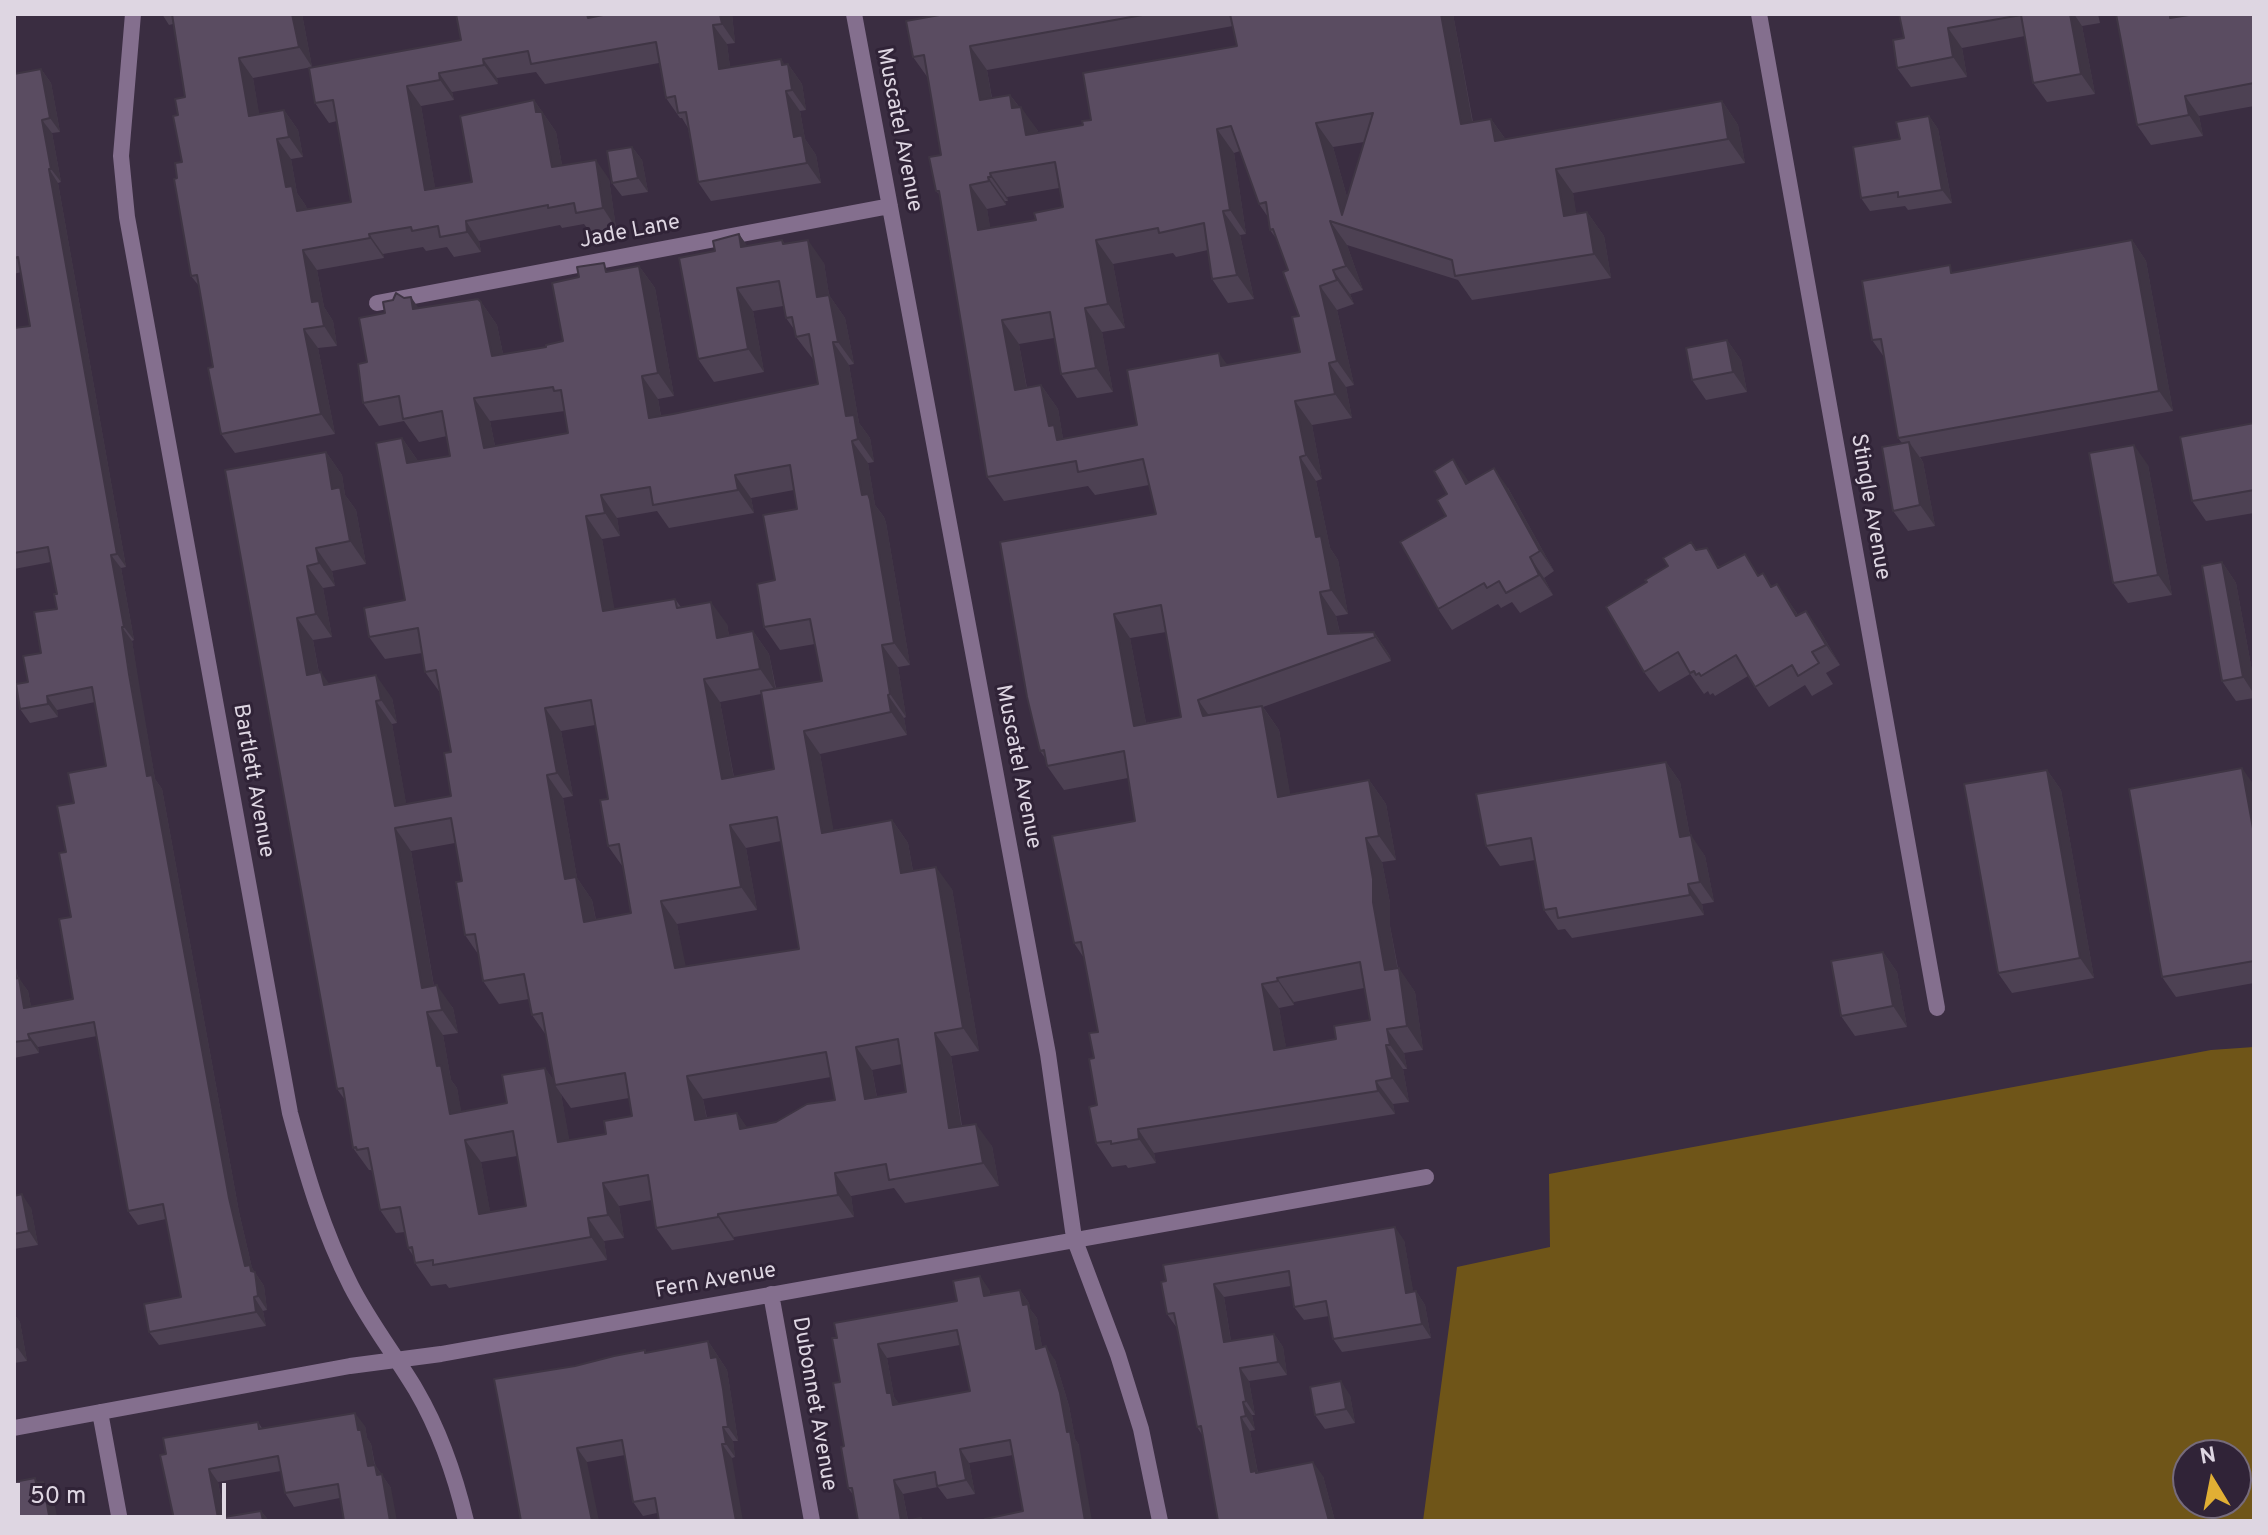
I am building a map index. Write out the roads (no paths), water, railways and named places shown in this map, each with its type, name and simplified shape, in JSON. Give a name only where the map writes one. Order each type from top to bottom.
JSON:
[{"type":"street","name":"Bartlett Avenue","points":[[133,14],[121,156],[127,217],[290,1113],[309,1186],[330,1241],[370,1320],[427,1411],[453,1467],[466,1521]]},
{"type":"street","name":"Muscatel Avenue","points":[[854,14],[1048,1054],[1074,1238],[1108,1325],[1136,1414],[1160,1521]]},
{"type":"street","name":"Stingle Avenue","points":[[1759,14],[1937,1008]]},
{"type":"street","name":"Jade Lane","points":[[377,303],[890,206]]},
{"type":"street","name":"Fern Avenue","points":[[14,1428],[1426,1177]]},
{"type":"street","name":"Dubonnet Avenue","points":[[771,1294],[812,1521]]},
{"type":"street","points":[[100,1412],[120,1521]]}]
